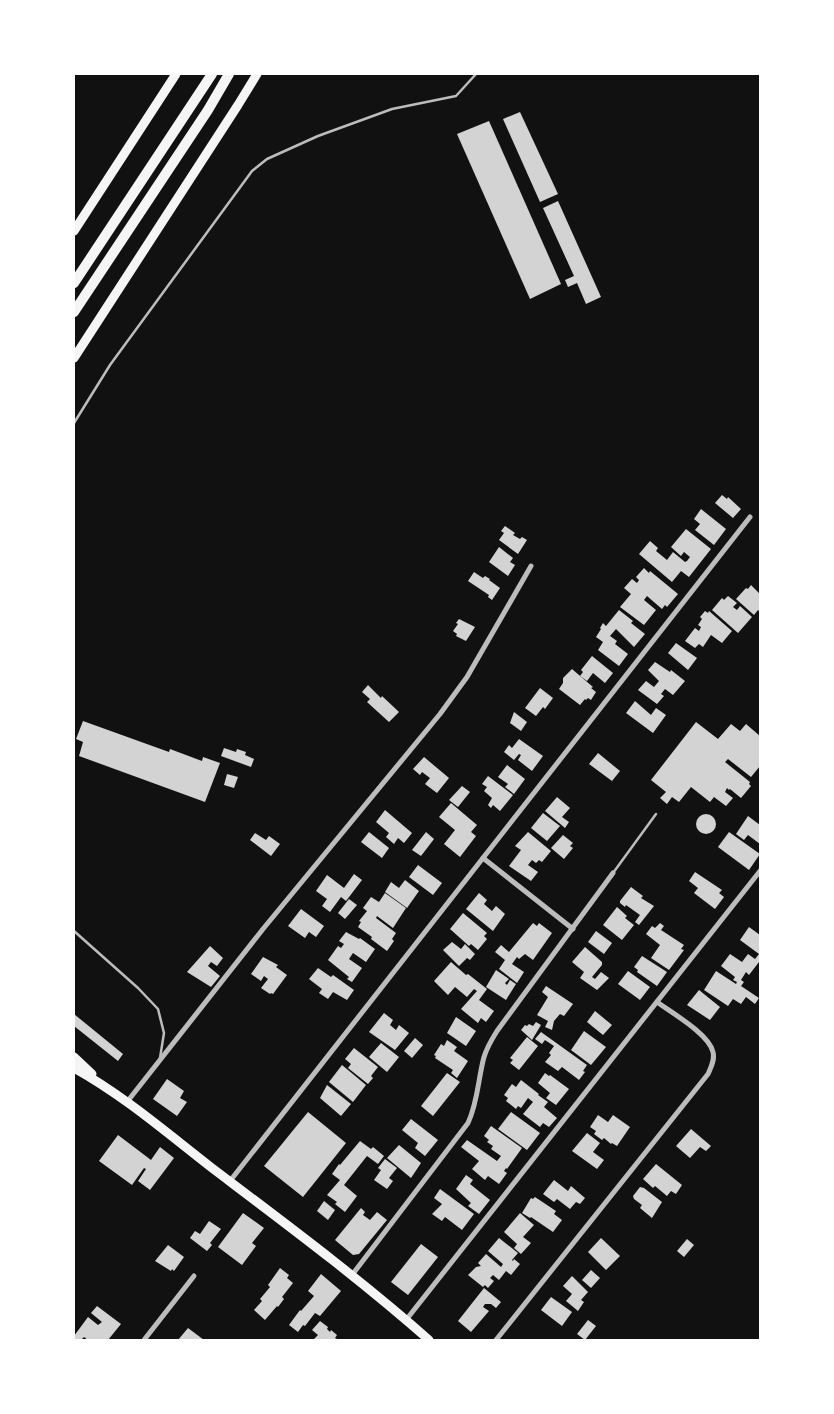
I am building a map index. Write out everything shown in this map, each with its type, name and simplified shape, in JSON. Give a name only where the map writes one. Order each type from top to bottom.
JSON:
[{"type":"highway","points":[[74,283],[212,74]]},
{"type":"highway","points":[[74,312],[229,74]]},
{"type":"main road","points":[[74,232],[176,74]]},
{"type":"main road","points":[[74,358],[257,74]]},
{"type":"main road","points":[[74,1057],[111,1091]]},
{"type":"main road","points":[[74,1068],[111,1091],[352,1275],[406,1320],[423,1339]]},
{"type":"street","points":[[230,1181],[750,517]]},
{"type":"street","points":[[127,1103],[263,929],[440,714],[467,677],[531,566]]},
{"type":"street","points":[[483,858],[573,929]]},
{"type":"street","points":[[406,1320],[761,871]]},
{"type":"street","points":[[352,1275],[468,1123],[489,1044],[613,873]]},
{"type":"street","points":[[496,1340],[708,1074],[713,1064],[714,1053],[708,1042],[657,1002]]},
{"type":"street","points":[[144,1340],[194,1276]]},
{"type":"lane","points":[[74,423],[110,365],[252,171],[267,159],[330,131],[392,109],[456,96],[476,74]]},
{"type":"lane","points":[[613,873],[656,814]]},
{"type":"lane","points":[[74,931],[158,1009],[164,1033],[160,1061]]},
{"type":"building","points":[[520,112],[558,194],[540,202],[503,119]]},
{"type":"building","points":[[489,121],[561,284],[530,299],[457,134]]},
{"type":"building","points":[[558,201],[601,297],[586,304],[577,283],[568,287],[565,280],[574,276],[543,208]]},
{"type":"building","points":[[722,495],[741,509],[733,518],[715,503]]},
{"type":"building","points":[[701,509],[726,529],[714,545],[695,530],[700,524],[694,519]]},
{"type":"building","points":[[505,526],[515,533],[513,535],[527,540],[518,554],[499,540]]},
{"type":"building","points":[[686,529],[711,549],[689,577],[681,571],[672,582],[639,554],[650,541],[658,548],[656,551],[667,560],[673,552],[687,561],[690,557],[684,552],[681,556],[671,547]]},
{"type":"building","points":[[499,547],[513,558],[510,562],[515,565],[508,576],[489,562]]},
{"type":"building","points":[[644,568],[678,594],[662,609],[647,596],[644,600],[656,610],[644,625],[620,607],[631,594],[624,588],[632,579],[637,583],[639,580],[636,577]]},
{"type":"building","points":[[474,572],[490,579],[500,588],[492,600],[468,581]]},
{"type":"building","points":[[751,585],[760,594],[760,612],[758,610],[754,615],[736,599]]},
{"type":"building","points":[[728,596],[737,603],[733,607],[737,610],[740,606],[752,617],[738,633],[712,610],[722,598],[724,600]]},
{"type":"building","points":[[619,610],[645,634],[634,647],[616,629],[610,636],[617,641],[615,644],[628,654],[619,666],[598,650],[603,642],[596,637],[603,623],[606,626]]},
{"type":"building","points":[[705,611],[709,611],[732,631],[722,643],[711,635],[703,647],[699,644],[695,648],[685,641],[695,628],[699,631],[701,627],[698,625],[702,619],[700,617]]},
{"type":"building","points":[[459,619],[475,627],[466,641],[456,636],[453,631]]},
{"type":"building","points":[[676,643],[697,658],[688,670],[668,653]]},
{"type":"building","points":[[592,656],[613,673],[605,683],[593,673],[587,681],[580,676],[583,672],[581,670]]},
{"type":"building","points":[[655,662],[685,681],[673,695],[665,689],[661,694],[664,696],[657,704],[638,690],[646,681],[654,687],[659,681],[648,670]]},
{"type":"building","points":[[572,669],[596,692],[591,700],[585,699],[580,705],[559,689],[563,678]]},
{"type":"building","points":[[368,685],[399,712],[389,722],[367,702],[370,699],[362,692]]},
{"type":"building","points":[[540,688],[553,698],[536,716],[525,708]]},
{"type":"building","points":[[635,701],[651,715],[656,708],[666,715],[653,733],[626,713]]},
{"type":"building","points":[[514,712],[527,722],[521,731],[510,723]]},
{"type":"building","points":[[83,721],[169,752],[170,749],[202,761],[203,757],[220,763],[205,802],[79,756],[83,742],[76,739]]},
{"type":"building","points":[[696,722],[718,739],[731,724],[740,731],[746,724],[760,736],[760,766],[751,777],[728,759],[725,762],[750,782],[751,786],[741,798],[727,788],[725,792],[733,798],[726,806],[714,797],[710,802],[691,787],[679,802],[672,797],[667,804],[660,798],[666,792],[651,780]]},
{"type":"building","points":[[519,739],[543,756],[532,771],[518,760],[521,755],[514,760],[504,752],[509,745],[512,748]]},
{"type":"building","points":[[224,748],[246,752],[245,755],[254,759],[251,767],[221,756]]},
{"type":"building","points":[[598,753],[620,771],[612,781],[589,764]]},
{"type":"building","points":[[424,757],[449,778],[437,793],[425,784],[430,778],[413,769]]},
{"type":"building","points":[[507,765],[525,779],[514,794],[505,787],[508,784],[498,777]]},
{"type":"building","points":[[227,774],[238,777],[234,788],[224,785]]},
{"type":"building","points":[[488,776],[513,795],[500,811],[493,805],[491,808],[488,805],[492,798],[484,791],[487,787],[482,784]]},
{"type":"building","points":[[462,786],[470,792],[458,807],[449,800]]},
{"type":"building","points":[[557,797],[570,808],[562,817],[569,822],[565,828],[545,811]]},
{"type":"building","points":[[451,803],[477,825],[471,832],[476,836],[460,857],[444,844],[455,830],[439,817]]},
{"type":"building","points":[[385,810],[412,833],[404,843],[398,838],[394,844],[386,837],[389,833],[376,822]]},
{"type":"building","points":[[543,813],[560,826],[547,841],[531,828]]},
{"type":"building","points":[[706,814],[713,817],[716,824],[713,831],[706,834],[699,831],[696,824],[699,817]]},
{"type":"building","points":[[748,816],[760,825],[760,844],[748,835],[744,840],[736,834]]},
{"type":"building","points":[[369,832],[389,848],[382,858],[361,842]]},
{"type":"building","points":[[426,832],[434,839],[421,856],[412,850]]},
{"type":"building","points":[[528,832],[551,851],[542,862],[539,860],[536,863],[532,860],[528,865],[538,872],[531,881],[509,866],[521,850],[515,846]]},
{"type":"building","points":[[729,832],[760,854],[749,870],[718,847]]},
{"type":"building","points":[[255,833],[266,840],[269,836],[280,844],[271,856],[250,840]]},
{"type":"building","points":[[563,835],[573,843],[570,846],[573,848],[564,859],[551,848]]},
{"type":"building","points":[[418,865],[442,883],[433,895],[409,877]]},
{"type":"building","points":[[695,872],[722,890],[719,893],[724,897],[715,909],[694,893],[698,888],[689,881]]},
{"type":"building","points":[[354,874],[362,880],[346,901],[341,897],[330,912],[322,906],[327,899],[316,891],[327,875],[344,888]]},
{"type":"building","points":[[405,880],[419,891],[407,908],[385,892],[391,882],[399,888]]},
{"type":"building","points":[[631,887],[643,896],[641,898],[654,906],[639,925],[635,922],[640,915],[620,903]]},
{"type":"building","points":[[385,893],[406,908],[393,928],[377,916],[376,918],[396,933],[387,951],[358,927],[367,911],[363,908],[371,897],[379,902]]},
{"type":"building","points":[[479,893],[487,900],[484,904],[492,911],[496,906],[505,914],[493,931],[466,909]]},
{"type":"building","points":[[349,899],[357,905],[345,919],[338,913]]},
{"type":"building","points":[[617,907],[634,925],[622,940],[603,925]]},
{"type":"building","points":[[301,909],[324,926],[316,937],[309,932],[305,938],[288,926]]},
{"type":"building","points":[[463,913],[487,933],[484,936],[487,939],[478,950],[471,944],[469,946],[450,929]]},
{"type":"building","points":[[533,923],[537,926],[539,923],[552,933],[533,960],[525,954],[519,959],[517,957],[512,964],[524,972],[517,983],[499,969],[505,960],[495,952],[501,945],[509,952]]},
{"type":"building","points":[[660,923],[664,926],[661,930],[684,945],[681,949],[684,950],[669,970],[651,958],[660,945],[646,934],[652,926],[655,928]]},
{"type":"building","points":[[749,927],[760,935],[760,963],[749,975],[746,972],[741,986],[759,998],[755,1004],[746,997],[741,1004],[733,999],[728,1006],[704,990],[716,971],[736,984],[733,980],[735,977],[721,966],[730,954],[742,962],[748,954],[755,959],[759,954],[740,940]]},
{"type":"building","points":[[596,931],[612,943],[604,954],[588,942]]},
{"type":"building","points":[[346,932],[375,949],[366,962],[353,953],[349,959],[362,968],[352,982],[328,960],[338,946],[341,948],[344,944],[339,941]]},
{"type":"building","points":[[452,942],[461,949],[465,944],[475,954],[459,966],[443,950]]},
{"type":"building","points":[[210,946],[223,958],[217,966],[211,962],[208,966],[220,976],[211,987],[187,972]]},
{"type":"building","points":[[585,947],[602,962],[592,977],[595,979],[601,972],[609,978],[597,990],[580,978],[584,972],[572,962]]},
{"type":"building","points":[[642,956],[667,972],[657,986],[634,967]]},
{"type":"building","points":[[263,957],[278,965],[276,967],[287,975],[273,994],[261,988],[268,979],[264,976],[261,981],[251,974]]},
{"type":"building","points":[[451,962],[487,989],[479,1000],[494,1011],[486,1022],[481,1018],[478,1023],[461,1009],[477,991],[474,989],[467,997],[455,987],[448,995],[434,981]]},
{"type":"building","points":[[318,968],[354,990],[347,1000],[333,992],[328,999],[319,993],[322,989],[309,979]]},
{"type":"building","points":[[496,970],[509,979],[505,983],[507,985],[510,980],[516,984],[506,1000],[486,987]]},
{"type":"building","points":[[628,971],[650,987],[640,1000],[618,984]]},
{"type":"building","points":[[546,986],[573,1004],[564,1016],[560,1014],[554,1021],[552,1030],[545,1027],[548,1021],[537,1015],[548,997],[542,992]]},
{"type":"building","points":[[699,990],[720,1007],[710,1020],[687,1005]]},
{"type":"building","points":[[595,1011],[612,1025],[603,1035],[587,1022]]},
{"type":"building","points":[[384,1013],[393,1020],[390,1025],[396,1030],[399,1025],[409,1033],[395,1050],[369,1032]]},
{"type":"building","points":[[74,1014],[123,1054],[118,1061],[74,1026]]},
{"type":"building","points":[[456,1017],[476,1031],[466,1046],[447,1033]]},
{"type":"building","points":[[536,1022],[541,1025],[532,1040],[521,1030],[525,1025],[533,1026]]},
{"type":"building","points":[[584,1031],[606,1047],[591,1065],[571,1050]]},
{"type":"building","points":[[541,1032],[587,1065],[579,1080],[562,1067],[558,1071],[545,1062],[554,1046],[545,1040],[542,1044],[535,1039]]},
{"type":"building","points":[[527,1037],[538,1046],[519,1070],[510,1063],[513,1060],[510,1058]]},
{"type":"building","points":[[415,1038],[423,1045],[412,1058],[404,1051]]},
{"type":"building","points":[[447,1040],[457,1047],[454,1051],[468,1061],[457,1078],[451,1073],[453,1070],[434,1055]]},
{"type":"building","points":[[381,1043],[399,1057],[387,1072],[369,1057]]},
{"type":"building","points":[[354,1048],[378,1067],[368,1084],[348,1068],[351,1064],[345,1059]]},
{"type":"building","points":[[342,1065],[366,1085],[353,1102],[329,1082]]},
{"type":"building","points":[[447,1073],[460,1082],[433,1116],[421,1106]]},
{"type":"building","points":[[545,1073],[569,1089],[556,1105],[546,1098],[550,1093],[538,1083]]},
{"type":"building","points":[[167,1079],[184,1091],[180,1098],[187,1102],[177,1116],[153,1099]]},
{"type":"building","points":[[521,1080],[548,1102],[544,1107],[557,1118],[549,1127],[543,1123],[540,1127],[523,1114],[533,1102],[528,1098],[521,1108],[518,1106],[516,1109],[506,1101],[508,1098],[504,1095],[512,1084],[516,1087]]},
{"type":"building","points":[[327,1085],[351,1104],[341,1116],[320,1098]]},
{"type":"building","points":[[308,1112],[346,1143],[303,1197],[264,1166]]},
{"type":"building","points":[[511,1112],[540,1133],[527,1150],[498,1129]]},
{"type":"building","points":[[598,1115],[608,1122],[613,1115],[630,1127],[617,1146],[594,1134],[596,1131],[590,1127]]},
{"type":"building","points":[[411,1119],[438,1140],[425,1156],[415,1148],[418,1143],[402,1130]]},
{"type":"building","points":[[491,1126],[522,1148],[504,1171],[507,1173],[499,1184],[488,1176],[485,1180],[472,1169],[479,1161],[461,1147],[467,1140],[497,1161],[501,1156],[491,1149],[493,1146],[484,1136]]},
{"type":"building","points":[[691,1129],[711,1146],[706,1151],[700,1147],[690,1158],[676,1146]]},
{"type":"building","points":[[587,1133],[600,1143],[593,1152],[604,1160],[597,1169],[572,1151]]},
{"type":"building","points":[[118,1135],[151,1160],[160,1147],[174,1158],[150,1190],[138,1181],[146,1169],[144,1168],[132,1185],[99,1161]]},
{"type":"building","points":[[360,1141],[384,1156],[378,1164],[367,1156],[344,1185],[357,1196],[345,1212],[327,1195],[340,1180],[332,1174]]},
{"type":"building","points":[[399,1145],[421,1163],[411,1178],[387,1158]]},
{"type":"building","points":[[385,1159],[397,1168],[389,1178],[393,1181],[387,1189],[374,1180]]},
{"type":"building","points":[[656,1164],[682,1185],[676,1194],[671,1191],[667,1196],[643,1179]]},
{"type":"building","points":[[466,1175],[473,1180],[470,1184],[490,1200],[479,1214],[468,1206],[471,1203],[456,1189]]},
{"type":"building","points":[[554,1180],[568,1191],[571,1186],[585,1198],[570,1209],[557,1199],[554,1202],[543,1194]]},
{"type":"building","points":[[640,1187],[662,1202],[652,1218],[634,1199],[633,1196]]},
{"type":"building","points":[[440,1189],[474,1214],[462,1230],[445,1217],[442,1221],[432,1214],[442,1204],[434,1198]]},
{"type":"building","points":[[535,1197],[556,1211],[554,1214],[562,1220],[553,1232],[522,1213],[531,1198]]},
{"type":"building","points":[[324,1201],[335,1210],[328,1220],[317,1211]]},
{"type":"building","points":[[361,1208],[365,1212],[363,1215],[370,1220],[377,1212],[387,1220],[359,1254],[353,1255],[335,1240]]},
{"type":"building","points":[[243,1213],[264,1228],[252,1243],[256,1246],[242,1265],[218,1247]]},
{"type":"building","points":[[520,1213],[534,1225],[523,1237],[531,1243],[521,1254],[514,1248],[517,1244],[504,1232]]},
{"type":"building","points":[[209,1221],[221,1229],[207,1251],[190,1238],[195,1231],[200,1234]]},
{"type":"building","points":[[499,1238],[518,1253],[512,1260],[520,1264],[511,1275],[506,1271],[499,1280],[493,1275],[490,1278],[494,1281],[488,1288],[485,1285],[483,1287],[468,1275],[481,1266],[478,1263],[486,1254],[501,1267],[503,1264],[488,1251]]},
{"type":"building","points":[[601,1238],[620,1256],[606,1270],[588,1252]]},
{"type":"building","points":[[687,1239],[694,1245],[684,1257],[677,1251]]},
{"type":"building","points":[[421,1244],[438,1257],[408,1295],[391,1282]]},
{"type":"building","points":[[168,1245],[184,1257],[174,1271],[155,1261]]},
{"type":"building","points":[[280,1268],[289,1275],[287,1278],[293,1283],[278,1307],[265,1320],[254,1310]]},
{"type":"building","points":[[591,1270],[600,1278],[591,1288],[582,1280]]},
{"type":"building","points":[[321,1274],[341,1291],[320,1316],[315,1313],[298,1332],[289,1325],[314,1296],[308,1291]]},
{"type":"building","points":[[572,1276],[588,1292],[581,1300],[584,1302],[578,1311],[566,1301],[572,1294],[563,1286]]},
{"type":"building","points":[[484,1288],[501,1302],[496,1308],[485,1304],[483,1307],[489,1311],[471,1332],[458,1321]]},
{"type":"building","points":[[551,1297],[572,1312],[562,1326],[541,1310]]},
{"type":"building","points":[[97,1306],[121,1324],[108,1340],[88,1340],[84,1337],[74,1340],[88,1317],[98,1325],[102,1322],[91,1313]]},
{"type":"building","points":[[588,1320],[596,1326],[585,1340],[577,1334]]},
{"type":"building","points":[[320,1321],[330,1332],[331,1330],[337,1335],[335,1338],[339,1340],[313,1340],[318,1335],[312,1330]]},
{"type":"building","points":[[188,1328],[204,1340],[178,1340]]}]
